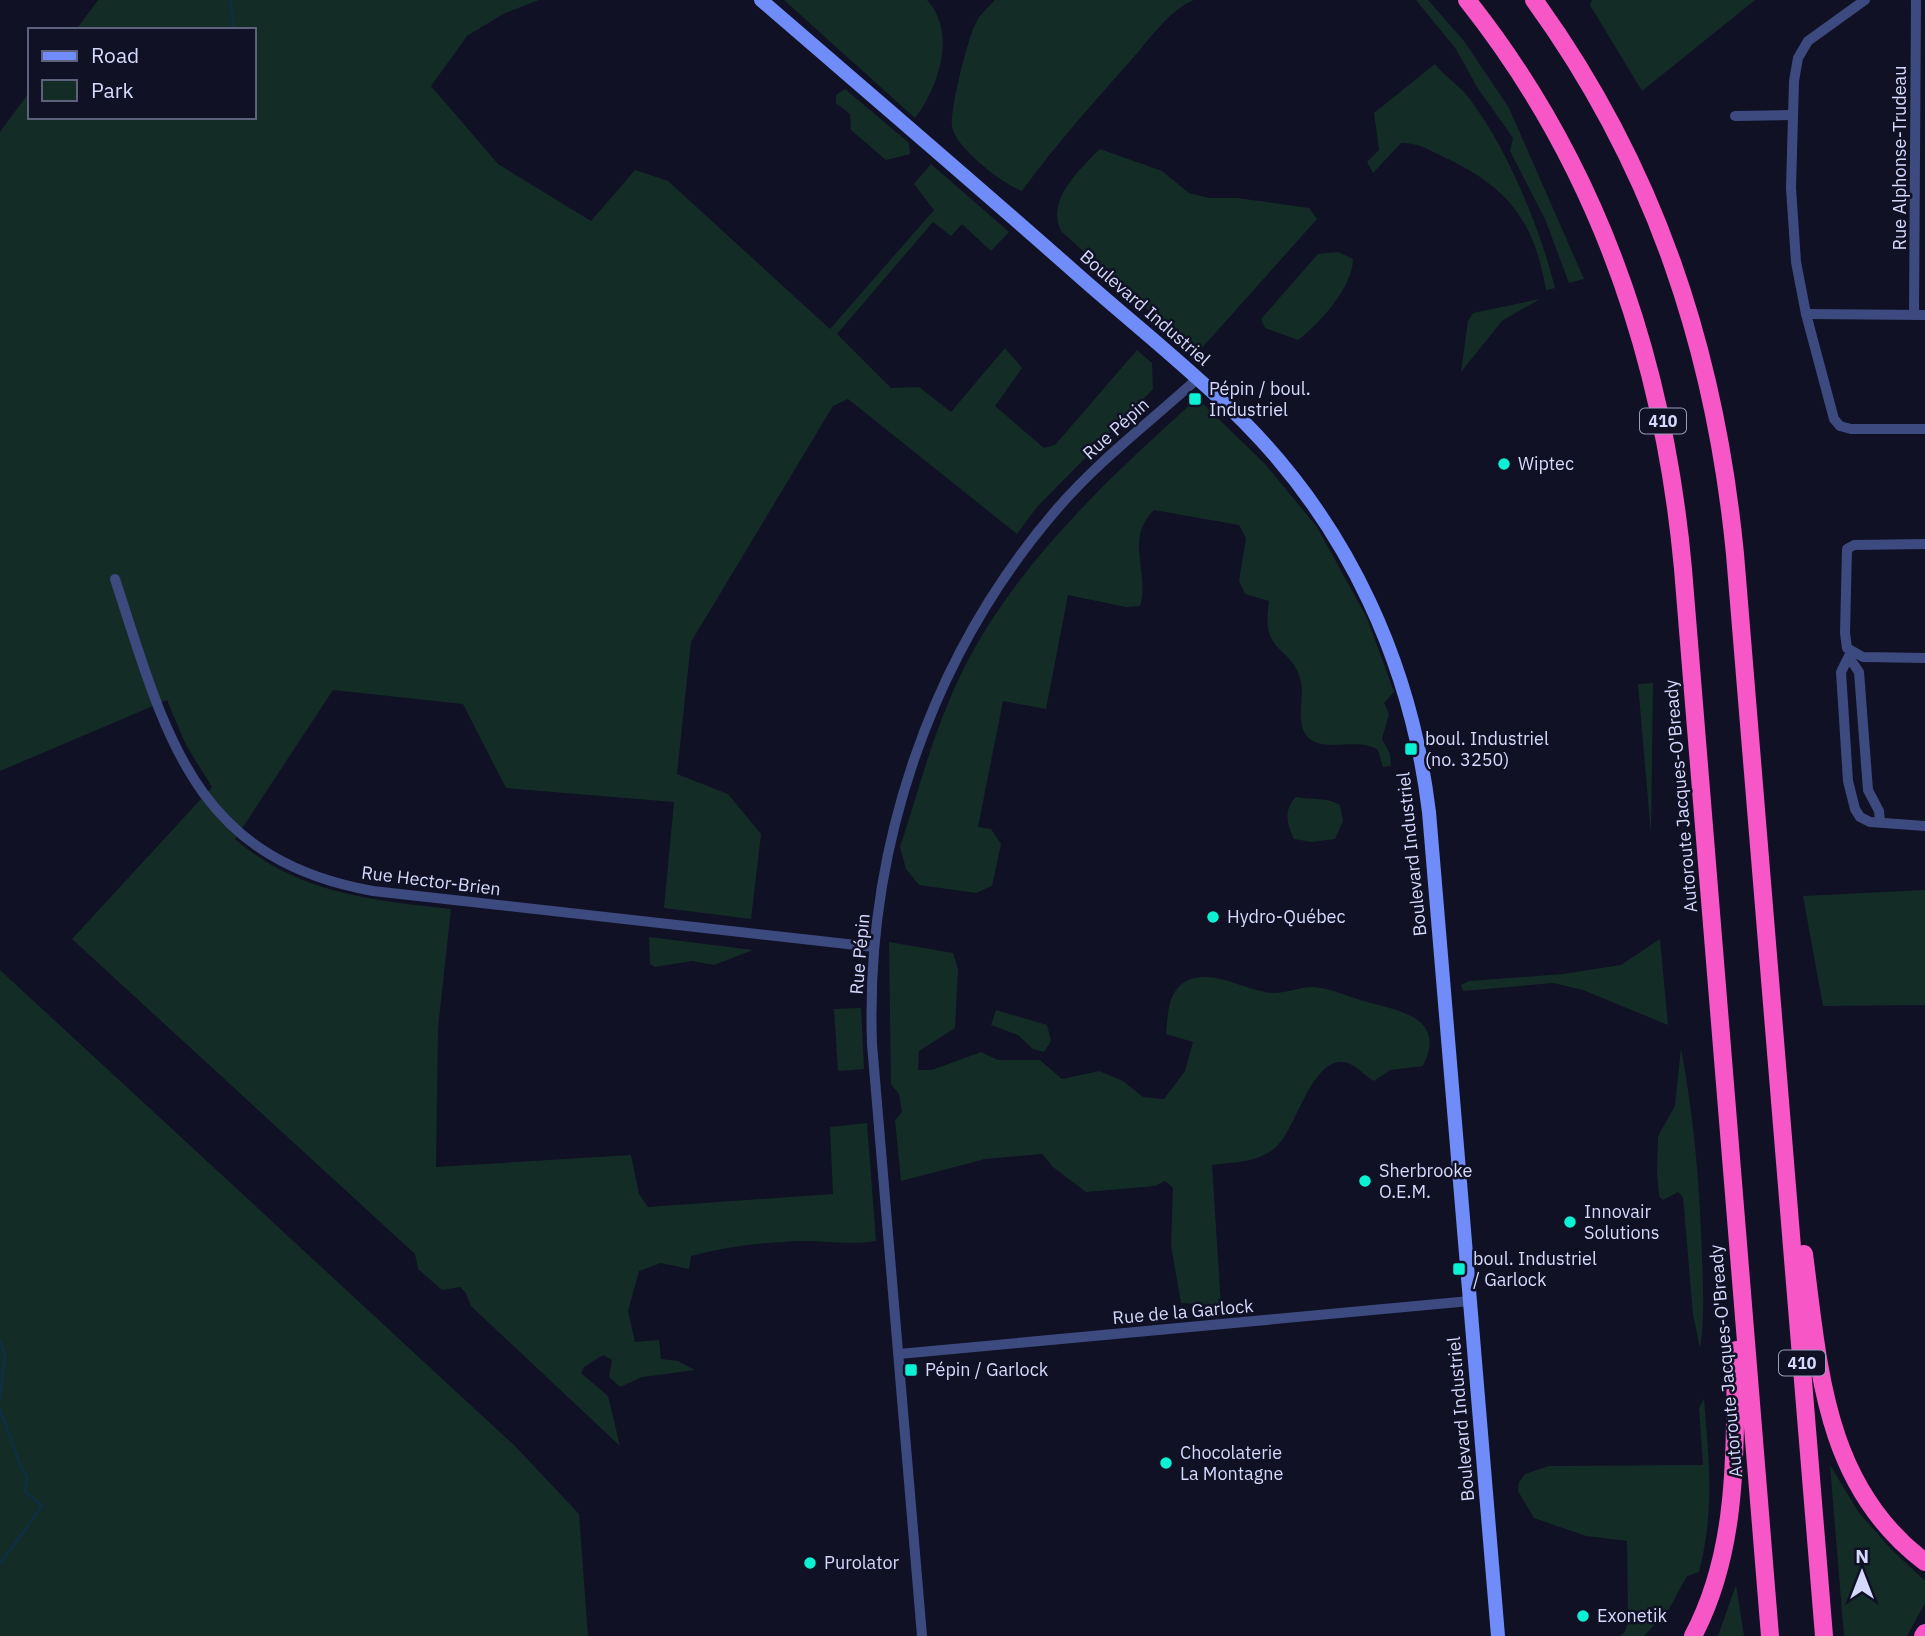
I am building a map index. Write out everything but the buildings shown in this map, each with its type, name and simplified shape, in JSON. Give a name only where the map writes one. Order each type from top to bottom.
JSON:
[{"type":"highway","name":"Autoroute Jacques-O'Bready","points":[[1466,0],[1539,105],[1591,201],[1626,289],[1660,407],[1681,542],[1770,1636]]},
{"type":"highway","name":"410","points":[[1534,0],[1591,89],[1646,194],[1685,293],[1710,383],[1723,449],[1780,1091],[1824,1636]]},
{"type":"highway","points":[[1780,1091],[1829,1420],[1844,1457],[1869,1502],[1900,1540],[1925,1562]]},
{"type":"highway","points":[[1693,1636],[1717,1580],[1730,1524],[1738,1255]]},
{"type":"street","name":"Boulevard Industriel","points":[[761,0],[1197,379],[1271,451],[1324,520],[1372,605],[1411,709],[1430,820],[1498,1636]]},
{"type":"street","points":[[1865,0],[1819,32],[1802,50],[1795,67],[1792,115],[1793,233],[1806,314],[1831,411],[1840,426],[1851,429],[1925,429]]},
{"type":"street","name":"Rue Alphonse-Trudeau","points":[[1916,0],[1920,315]]},
{"type":"street","points":[[1735,116],[1792,115]]},
{"type":"street","points":[[1806,314],[1920,315]]},
{"type":"street","name":"Rue Pépin","points":[[922,1636],[900,1354],[873,1065],[871,997],[874,947],[886,862],[907,779],[945,681],[977,620],[1031,542],[1077,486],[1197,379]]},
{"type":"street","points":[[1880,821],[1879,811],[1868,790],[1859,671],[1845,642],[1847,549],[1854,545],[1925,544]]},
{"type":"street","name":"Rue Hector-Brien","points":[[115,579],[158,712],[184,767],[206,797],[232,824],[261,847],[292,866],[333,882],[373,891],[874,947]]},
{"type":"street","points":[[1851,656],[1925,658]]},
{"type":"street","points":[[1851,656],[1841,672],[1851,795],[1860,817],[1870,822],[1880,821],[1896,826],[1925,826]]},
{"type":"street","name":"Rue de la Garlock","points":[[900,1354],[1470,1301]]},
{"type":"green space","points":[[98,0],[539,0],[503,14],[467,36],[431,86],[498,164],[591,221],[635,170],[668,181],[830,329],[934,210],[914,184],[931,164],[1009,232],[991,251],[962,224],[951,236],[933,222],[837,334],[891,388],[919,387],[951,412],[1005,348],[1022,368],[995,406],[1044,448],[1055,445],[1137,350],[1152,363],[1153,389],[1037,507],[1017,534],[848,399],[833,406],[691,642],[677,774],[728,794],[761,834],[751,919],[664,908],[674,802],[506,788],[463,704],[333,690],[235,839],[284,872],[310,883],[364,897],[451,909],[438,1028],[436,1167],[631,1155],[639,1194],[648,1207],[833,1194],[830,1127],[867,1123],[876,1241],[805,1241],[748,1245],[691,1256],[689,1269],[661,1263],[639,1271],[628,1311],[635,1342],[659,1340],[661,1359],[678,1361],[695,1370],[642,1377],[620,1387],[609,1377],[612,1360],[603,1355],[584,1367],[581,1373],[608,1396],[620,1446],[471,1306],[466,1293],[460,1287],[442,1290],[418,1269],[415,1254],[72,939],[212,787],[186,745],[167,700],[0,771],[0,132],[28,94],[28,119],[256,119],[256,28],[77,28]]},
{"type":"green space","points":[[784,0],[927,0],[936,13],[943,43],[937,75],[915,118]]},
{"type":"green space","points":[[995,0],[1194,0],[1176,11],[1160,26],[1022,191],[1003,181],[970,154],[955,135],[952,126],[957,89],[973,29]]},
{"type":"green space","points":[[1416,0],[1428,0],[1464,41],[1509,108],[1584,279],[1569,283],[1545,219],[1510,151],[1513,138],[1477,87],[1456,49]]},
{"type":"green space","points":[[1592,0],[1755,0],[1642,91],[1590,5]]},
{"type":"green space","points":[[1435,64],[1469,98],[1497,140],[1531,214],[1555,288],[1546,290],[1534,244],[1515,209],[1487,182],[1468,169],[1424,148],[1401,143],[1373,173],[1367,162],[1379,150],[1374,113]]},
{"type":"green space","points":[[845,89],[909,143],[910,154],[886,160],[851,130],[850,114],[836,103],[836,95]]},
{"type":"green space","points":[[1100,149],[1162,171],[1189,193],[1209,198],[1237,198],[1309,208],[1317,219],[1201,349],[1190,348],[1061,231],[1058,208],[1061,197],[1074,176]]},
{"type":"green space","points":[[1338,252],[1353,259],[1351,270],[1341,293],[1315,325],[1298,340],[1265,328],[1261,319],[1318,254]]},
{"type":"green space","points":[[1540,299],[1502,321],[1461,372],[1468,321],[1473,313]]},
{"type":"green space","points":[[1199,400],[1265,464],[1317,527],[1367,618],[1394,692],[1384,703],[1389,714],[1382,739],[1390,754],[1391,766],[1383,767],[1378,750],[1370,747],[1323,744],[1308,738],[1302,724],[1301,682],[1297,670],[1278,648],[1269,632],[1269,601],[1245,594],[1239,581],[1246,538],[1239,525],[1154,510],[1145,521],[1139,544],[1142,581],[1140,606],[1126,607],[1068,595],[1046,709],[1003,701],[978,827],[991,829],[1001,844],[992,886],[976,893],[919,885],[906,869],[900,847],[940,723],[967,661],[992,619],[1052,541],[1120,469],[1192,403]]},
{"type":"green space","points":[[1653,683],[1651,834],[1638,684]]},
{"type":"green space","points":[[1296,797],[1325,800],[1340,805],[1343,821],[1335,839],[1312,842],[1294,839],[1288,812]]},
{"type":"green space","points":[[1925,890],[1925,1005],[1823,1006],[1803,896]]},
{"type":"green space","points":[[649,937],[753,950],[714,965],[692,961],[655,967],[650,964]]},
{"type":"green space","points":[[1660,939],[1668,1025],[1583,990],[1553,983],[1463,991],[1461,985],[1469,981],[1563,974],[1621,965]]},
{"type":"green space","points":[[889,942],[953,953],[958,969],[955,1028],[919,1051],[918,1070],[932,1070],[981,1052],[998,1060],[1040,1060],[1062,1079],[1099,1071],[1123,1081],[1143,1097],[1164,1099],[1185,1071],[1193,1042],[1166,1034],[1171,1000],[1182,984],[1204,977],[1265,992],[1276,993],[1308,987],[1331,990],[1401,1012],[1423,1025],[1429,1035],[1429,1049],[1423,1066],[1390,1070],[1374,1081],[1352,1065],[1339,1062],[1328,1067],[1309,1090],[1285,1135],[1271,1151],[1247,1161],[1212,1165],[1221,1306],[1181,1303],[1171,1245],[1173,1188],[1165,1181],[1155,1186],[1086,1192],[1053,1167],[1042,1154],[985,1159],[901,1181],[895,1120],[902,1112],[899,1094],[891,1084]]},
{"type":"green space","points":[[0,970],[515,1446],[579,1514],[588,1636],[0,1636]]},
{"type":"green space","points":[[861,1008],[864,1069],[838,1071],[834,1009]]},
{"type":"green space","points":[[996,1010],[1047,1025],[1051,1041],[1044,1052],[1033,1049],[1018,1035],[991,1025]]},
{"type":"green space","points":[[1681,1048],[1693,1126],[1700,1204],[1703,1325],[1700,1348],[1693,1314],[1683,1197],[1678,1192],[1663,1200],[1659,1196],[1657,1171],[1658,1136],[1675,1106]]},
{"type":"green space","points":[[1704,1399],[1709,1506],[1699,1572],[1687,1576],[1669,1609],[1644,1636],[1620,1636],[1625,1632],[1628,1621],[1627,1541],[1586,1536],[1534,1518],[1518,1491],[1519,1482],[1525,1474],[1549,1466],[1703,1465],[1699,1408]]},
{"type":"green space","points":[[1830,1465],[1859,1513],[1891,1549],[1925,1581],[1925,1603],[1907,1636],[1844,1636]]},
{"type":"green space","points":[[1736,1585],[1744,1636],[1718,1636]]},
{"type":"waterway","points":[[230,0],[234,28]]},
{"type":"waterway","points":[[0,1340],[5,1356],[0,1399]]},
{"type":"waterway","points":[[0,1409],[27,1477],[25,1491],[42,1506],[0,1564]]},
{"type":"place","name":"Pépin / boul. Industriel","points":[[1195,399]]},
{"type":"place","name":"Wiptec","points":[[1504,464]]},
{"type":"place","name":"boul. Industriel (no. 3250)","points":[[1411,749]]},
{"type":"place","name":"Hydro-Québec","points":[[1213,917]]},
{"type":"place","name":"Sherbrooke O.E.M.","points":[[1365,1181]]},
{"type":"place","name":"Innovair Solutions","points":[[1570,1222]]},
{"type":"place","name":"boul. Industriel / Garlock","points":[[1459,1269]]},
{"type":"place","name":"Pépin / Garlock","points":[[911,1370]]},
{"type":"place","name":"Chocolaterie La Montagne","points":[[1166,1463]]},
{"type":"place","name":"Purolator","points":[[810,1563]]},
{"type":"place","name":"Exonetik","points":[[1583,1616]]}]
